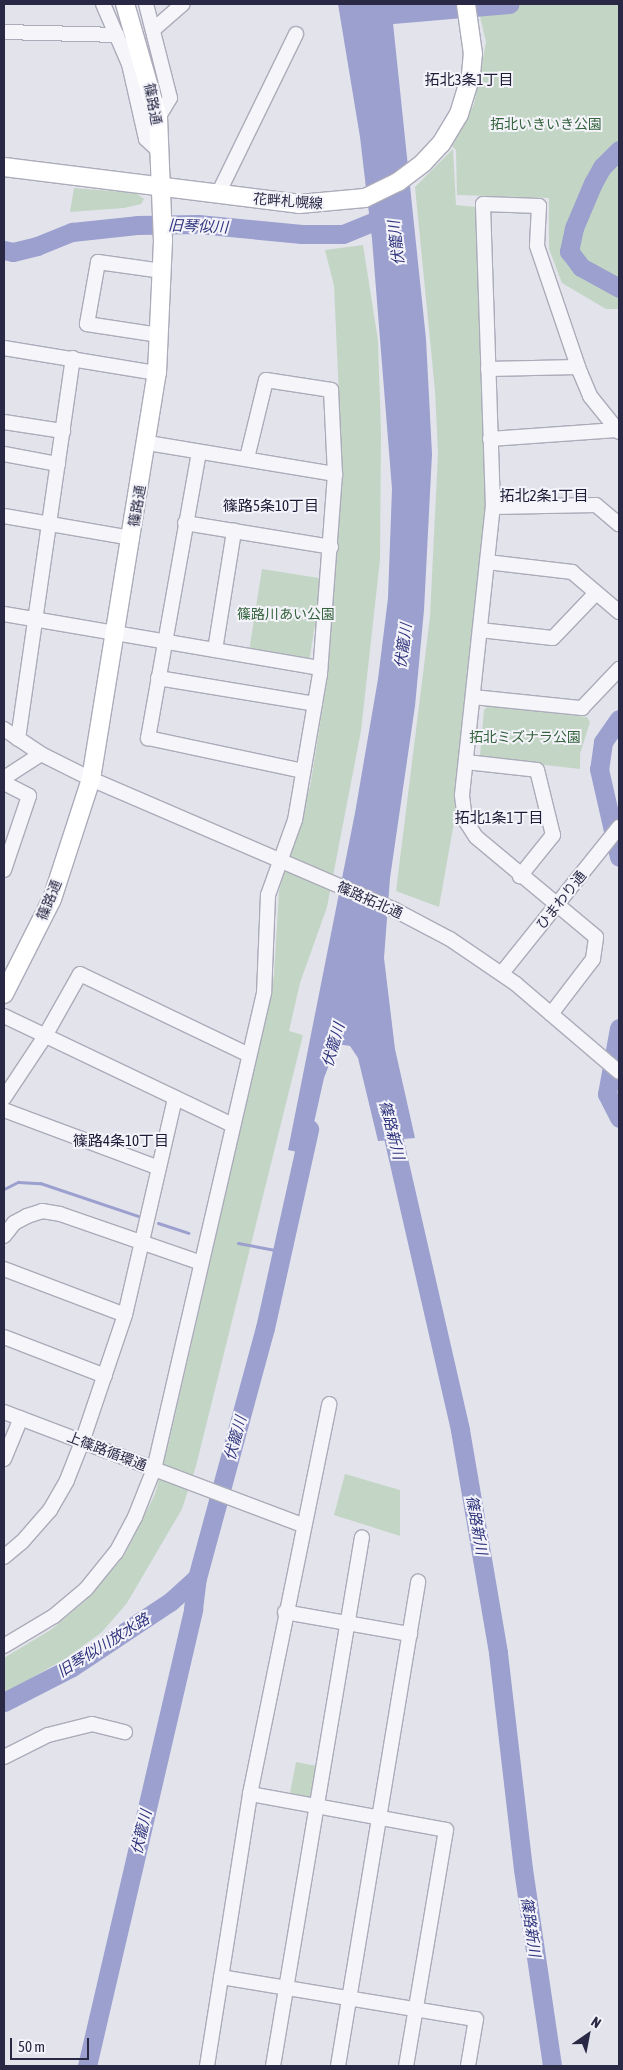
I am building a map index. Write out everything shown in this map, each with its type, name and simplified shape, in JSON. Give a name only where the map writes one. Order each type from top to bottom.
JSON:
[{"type":"main road","name":"篠路通","points":[[4,994],[52,898],[91,778],[148,443],[157,373],[163,237],[158,118],[125,4]]},
{"type":"main road","name":"花畔札幌線","points":[[4,167],[300,204],[351,202],[379,192],[414,171],[441,144],[466,96],[471,75],[472,37],[466,4]]},
{"type":"street","points":[[103,4],[129,64],[146,139],[160,152]]},
{"type":"street","points":[[146,4],[154,29],[170,98],[158,118]]},
{"type":"street","points":[[154,29],[183,4]]},
{"type":"street","points":[[4,32],[117,34]]},
{"type":"street","points":[[218,194],[296,34]]},
{"type":"street","points":[[551,1014],[593,959],[596,937],[520,876],[476,837],[465,820],[462,795],[492,506],[483,204],[539,206],[537,246],[578,366],[590,396],[618,431]]},
{"type":"street","points":[[159,335],[87,324],[98,262],[162,271]]},
{"type":"street","points":[[4,348],[157,373]]},
{"type":"street","points":[[18,739],[73,358]]},
{"type":"street","points":[[488,368],[578,366]]},
{"type":"street","points":[[247,458],[266,380],[331,390],[335,474],[331,547],[315,704],[295,820],[268,895],[264,993],[199,1262],[187,1330],[154,1469],[302,1525]]},
{"type":"street","points":[[4,422],[62,431]]},
{"type":"street","points":[[490,439],[618,431]]},
{"type":"street","points":[[148,443],[335,474]]},
{"type":"street","points":[[198,452],[148,738],[303,771]]},
{"type":"street","points":[[4,454],[58,464]]},
{"type":"street","points":[[492,506],[596,504],[619,524]]},
{"type":"street","points":[[4,516],[132,538]]},
{"type":"street","points":[[185,523],[331,547]]},
{"type":"street","points":[[215,650],[234,531]]},
{"type":"street","points":[[487,562],[572,572],[619,612]]},
{"type":"street","points":[[480,630],[553,638],[596,593]]},
{"type":"street","points":[[4,614],[320,668]]},
{"type":"street","points":[[472,697],[582,708],[619,669]]},
{"type":"street","points":[[158,678],[315,704]]},
{"type":"street","name":"篠路拓北通","points":[[4,729],[41,754],[91,778],[420,924],[502,973],[619,1072]]},
{"type":"street","points":[[4,778],[41,754]]},
{"type":"street","points":[[466,762],[537,770],[553,835],[520,876]]},
{"type":"street","points":[[4,783],[29,796],[4,870]]},
{"type":"street","name":"ひまわり通","points":[[502,973],[619,827]]},
{"type":"street","points":[[4,1098],[46,1036],[80,974],[249,1056]]},
{"type":"street","points":[[4,1016],[233,1125]]},
{"type":"street","points":[[4,1557],[22,1542],[50,1510],[67,1480],[82,1442],[125,1315],[175,1098]]},
{"type":"street","points":[[4,1110],[159,1168]]},
{"type":"street","points":[[4,1236],[14,1223],[42,1211],[60,1214],[142,1244],[199,1262]]},
{"type":"street","points":[[4,1269],[125,1315]]},
{"type":"street","points":[[4,1337],[105,1376]]},
{"type":"street","points":[[207,2066],[250,1794],[302,1525],[329,1404]]},
{"type":"street","name":"上篠路循環通","points":[[4,1412],[154,1469],[135,1518],[116,1552],[86,1589],[54,1616],[4,1646]]},
{"type":"street","points":[[4,1459],[21,1418]]},
{"type":"street","points":[[273,2066],[362,1537]]},
{"type":"street","points":[[338,2066],[418,1582]]},
{"type":"street","points":[[285,1612],[410,1634]]},
{"type":"street","points":[[4,1757],[48,1735],[92,1724],[125,1732]]},
{"type":"street","points":[[250,1794],[446,1830],[406,2066]]},
{"type":"street","points":[[221,1977],[476,2019],[468,2066]]},
{"type":"green space","name":"拓北いきいき公園","points":[[477,4],[619,4],[619,309],[606,309],[562,283],[549,249],[549,198],[457,195],[456,150],[452,146],[474,104],[486,42]]},
{"type":"green space","points":[[453,149],[456,205],[476,207],[486,508],[453,828],[439,907],[396,891],[430,617],[438,453],[435,391],[415,187]]},
{"type":"green space","points":[[74,188],[136,193],[144,199],[141,204],[124,208],[70,212]]},
{"type":"green space","points":[[363,245],[378,340],[381,432],[380,560],[361,731],[327,907],[300,983],[289,1031],[303,1035],[196,1466],[182,1509],[127,1603],[102,1632],[68,1657],[4,1694],[4,1658],[52,1629],[84,1602],[124,1556],[155,1494],[169,1442],[265,1022],[274,975],[279,891],[310,787],[327,681],[337,553],[340,420],[334,286],[325,250]]},
{"type":"green space","name":"篠路川あい公園","points":[[262,569],[322,579],[309,660],[249,650]]},
{"type":"green space","name":"拓北ミズナラ公園","points":[[488,706],[587,717],[590,722],[580,754],[580,769],[484,758],[480,755],[484,710]]},
{"type":"green space","points":[[345,1474],[400,1490],[400,1536],[334,1515]]},
{"type":"green space","points":[[296,1762],[317,1766],[310,1798],[290,1794]]},
{"type":"water","points":[[338,4],[391,4],[426,339],[432,454],[424,610],[415,706],[390,878],[384,958],[395,1049],[415,1138],[378,1141],[358,1058],[350,1046],[337,1044],[324,1078],[307,1154],[288,1150],[355,813],[378,679],[388,598],[392,489],[372,239],[360,137]]},
{"type":"waterway","points":[[369,16],[509,4]]},
{"type":"waterway","points":[[619,150],[602,167],[593,183],[574,228],[569,251],[581,267],[619,288]]},
{"type":"waterway","name":"旧琴似川","points":[[4,250],[13,252],[37,246],[72,232],[137,225],[198,224],[302,234],[343,234],[392,214]]},
{"type":"waterway","points":[[619,719],[603,742],[599,769],[619,857]]},
{"type":"waterway","points":[[619,1028],[607,1094],[619,1118]]},
{"type":"waterway","name":"篠路新川","points":[[388,1115],[460,1430],[498,1653],[523,1869],[552,2066]]},
{"type":"waterway","name":"伏籠川","points":[[87,2066],[193,1609],[197,1578],[265,1328],[309,1129]]},
{"type":"waterway","points":[[4,1189],[18,1182],[40,1183],[141,1217]]},
{"type":"waterway","points":[[158,1223],[188,1233]]},
{"type":"waterway","points":[[238,1243],[280,1251]]},
{"type":"waterway","name":"旧琴似川放水路","points":[[4,1702],[72,1667],[170,1602],[197,1578]]},
{"type":"district","name":"拓北3条1丁目","points":[[469,80]]},
{"type":"district","name":"拓北2条1丁目","points":[[544,496]]},
{"type":"district","name":"篠路5条10丁目","points":[[271,506]]},
{"type":"district","name":"拓北1条1丁目","points":[[499,818]]},
{"type":"district","name":"篠路4条10丁目","points":[[121,1141]]}]
